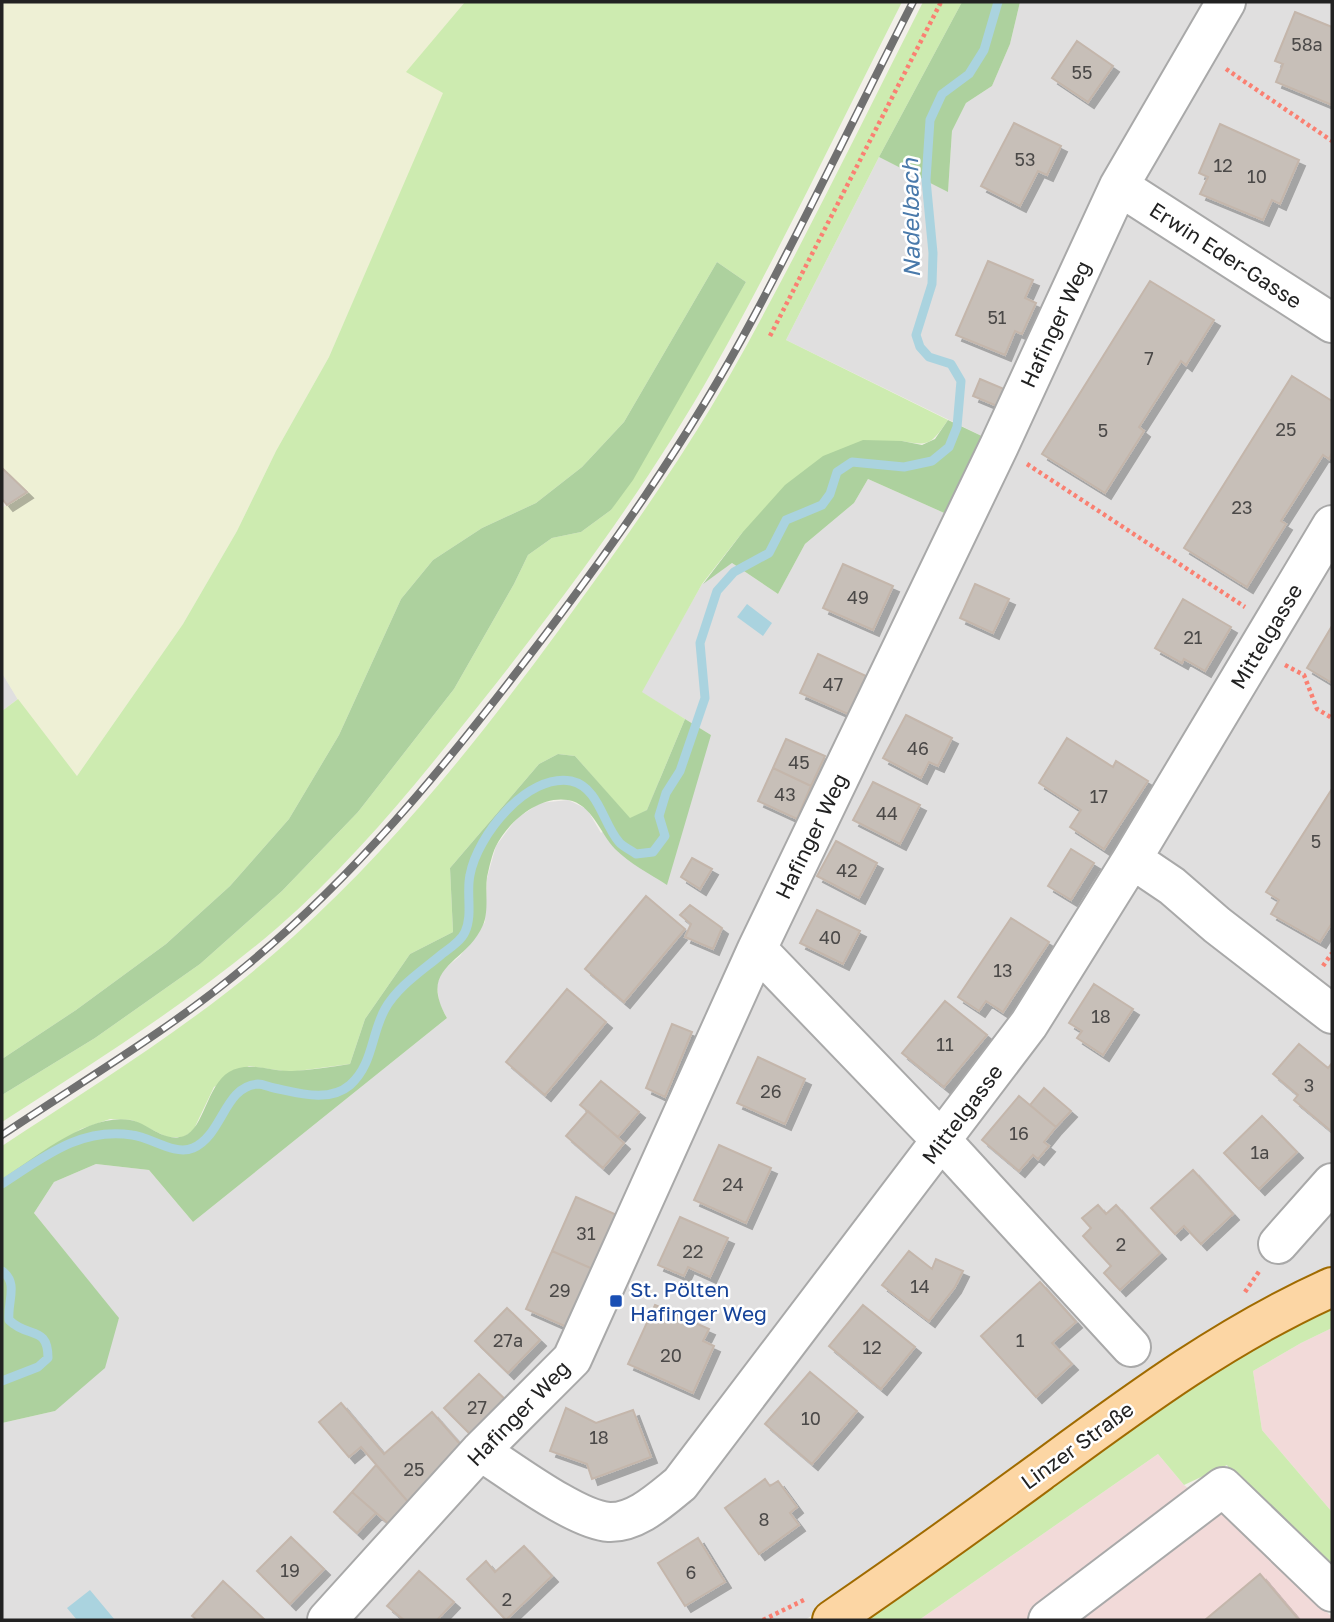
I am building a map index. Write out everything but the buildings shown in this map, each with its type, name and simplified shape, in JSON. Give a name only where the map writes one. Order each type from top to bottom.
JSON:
[{"type":"main road","name":"Linzer Straße","points":[[832,1620],[970,1524],[1158,1385],[1245,1330],[1332,1287]]},
{"type":"street","name":"Hafinger Weg","points":[[327,1620],[480,1451],[572,1359],[757,949],[999,446],[1119,186],[1226,2]]},
{"type":"street","name":"Erwin Eder-Gasse","points":[[1119,186],[1332,323]]},
{"type":"street","name":"Mittelgasse","points":[[480,1451],[573,1511],[609,1522],[646,1511],[680,1484],[1029,1024],[1132,859],[1332,525]]},
{"type":"street","points":[[1132,859],[1171,886],[1332,1014]]},
{"type":"street","points":[[757,949],[942,1141],[1131,1347]]},
{"type":"street","points":[[1278,1244],[1332,1183]]},
{"type":"street","points":[[1048,1620],[1223,1487],[1332,1592]]},
{"type":"path","points":[[770,336],[940,2]]},
{"type":"path","points":[[1197,50],[1332,141]]},
{"type":"path","points":[[999,446],[1265,637],[1304,675],[1317,709],[1332,718]]},
{"type":"shaded area","points":[[1020,2],[1332,2],[1332,1270],[805,1620],[2,1620],[2,1423],[55,1411],[119,1319],[34,1213],[54,1182],[96,1164],[149,1170],[193,1222],[447,1018],[439,1003],[437,984],[442,971],[460,956],[485,922],[487,878],[496,846],[516,819],[540,803],[568,800],[587,809],[601,833],[711,735],[641,692],[702,584],[732,563],[778,594],[805,544],[854,503],[868,479],[951,516],[988,439],[786,340],[879,157],[948,191],[952,131],[966,103],[992,86],[1010,44]]},
{"type":"shaded area","points":[[2,673],[18,699],[2,711]]},
{"type":"shaded area","points":[[1332,1328],[1332,1512],[1262,1430],[1253,1371]]},
{"type":"shaded area","points":[[1158,1454],[1184,1485],[1242,1530],[1332,1617],[1332,1620],[919,1620]]},
{"type":"green space","points":[[2,2],[465,2],[407,72],[444,93],[329,357],[276,451],[237,531],[183,624],[77,776],[18,700],[2,673],[2,508],[26,492],[2,468]]},
{"type":"green space","points":[[465,2],[902,2],[763,278],[688,412],[603,541],[456,734],[358,849],[277,928],[177,1005],[2,1122],[2,1095],[95,1038],[200,964],[282,891],[358,812],[454,689],[528,555],[552,538],[581,532],[611,510],[746,282],[717,262],[624,422],[582,467],[536,503],[482,528],[433,560],[401,599],[339,735],[289,819],[230,886],[166,944],[76,1010],[2,1059],[2,711],[18,699],[77,776],[183,624],[237,531],[276,451],[329,357],[443,93],[406,72]]},
{"type":"green space","points":[[923,2],[962,2],[786,340],[948,420],[930,441],[902,441],[742,533],[702,584],[642,692],[685,719],[647,810],[630,819],[575,756],[558,754],[539,764],[450,868],[453,932],[410,954],[365,1019],[350,1064],[290,1072],[249,1066],[214,1087],[193,1131],[183,1137],[167,1137],[132,1120],[110,1119],[81,1129],[2,1179],[2,1146],[189,1021],[260,966],[366,866],[434,790],[498,711],[626,537],[730,375],[829,189]]},
{"type":"green space","points":[[962,2],[1020,2],[1010,44],[992,86],[966,103],[952,131],[948,192],[879,157]]},
{"type":"green space","points":[[717,262],[746,282],[633,480],[611,510],[581,532],[552,538],[528,555],[454,689],[358,812],[282,891],[200,964],[95,1038],[2,1095],[2,1059],[76,1010],[166,944],[230,886],[289,819],[339,735],[401,599],[433,560],[482,528],[536,503],[582,467],[624,422]]},
{"type":"green space","points":[[948,420],[988,439],[951,516],[868,479],[854,503],[805,544],[778,594],[732,563],[703,584],[742,533],[785,485],[823,456],[863,440],[902,441],[922,445],[935,439]]},
{"type":"green space","points":[[685,719],[711,735],[667,885],[615,849],[583,807],[568,800],[536,806],[516,820],[501,837],[487,877],[483,925],[466,949],[441,976],[439,1000],[447,1018],[193,1222],[149,1170],[96,1164],[54,1182],[34,1213],[119,1318],[105,1368],[55,1411],[2,1423],[2,1179],[46,1149],[97,1123],[130,1120],[169,1137],[184,1136],[196,1125],[222,1078],[236,1069],[252,1067],[292,1071],[350,1064],[365,1019],[410,954],[453,932],[450,868],[539,764],[558,754],[575,756],[630,818],[647,810]]},
{"type":"green space","points":[[1332,1304],[1332,1328],[1253,1371],[1262,1430],[1332,1512],[1332,1574],[1241,1489],[1227,1465],[1184,1485],[1158,1454],[919,1620],[862,1620],[1167,1397]]},
{"type":"water","points":[[747,604],[772,623],[763,636],[737,617]]},
{"type":"water","points":[[90,1590],[115,1620],[77,1620],[67,1608]]},
{"type":"waterway","name":"Nadelbach","points":[[2,1184],[63,1146],[96,1135],[132,1135],[178,1150],[193,1148],[211,1133],[230,1102],[247,1087],[260,1084],[313,1095],[342,1091],[358,1077],[363,1068],[380,1019],[390,1001],[465,932],[469,918],[470,875],[483,843],[507,810],[538,787],[554,781],[571,781],[580,785],[594,798],[621,844],[636,854],[653,852],[665,836],[659,816],[666,793],[680,771],[705,698],[700,643],[717,591],[734,572],[769,553],[786,520],[822,505],[830,494],[837,472],[852,462],[904,467],[932,461],[949,447],[957,427],[961,381],[951,364],[929,357],[920,347],[916,335],[932,284],[933,253],[926,180],[930,120],[942,94],[969,74],[984,50],[998,2]]},
{"type":"waterway","name":"Nadelbach","points":[[2,1271],[11,1287],[9,1320],[16,1326],[41,1336],[45,1341],[48,1358],[38,1367],[2,1381]]},
{"type":"railway","points":[[2,1135],[157,1033],[217,989],[286,932],[360,859],[462,742],[587,578],[701,409],[773,281],[913,2]]},
{"type":"place","name":"St. Pölten Hafinger Weg","points":[[616,1301]]}]
